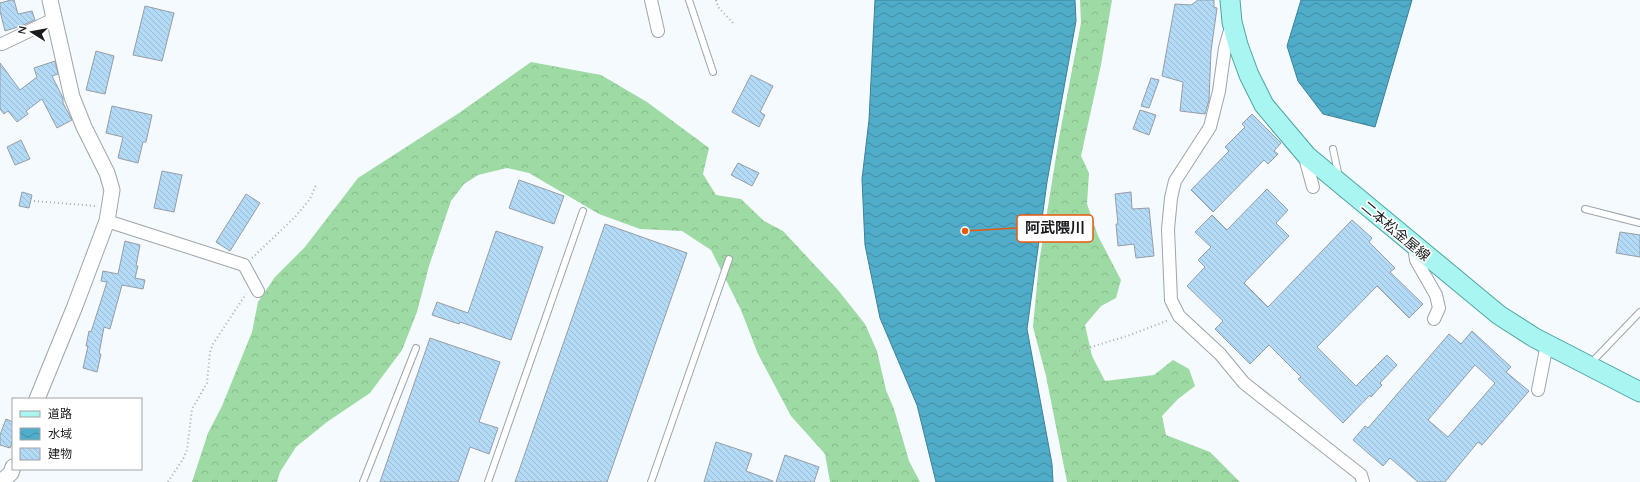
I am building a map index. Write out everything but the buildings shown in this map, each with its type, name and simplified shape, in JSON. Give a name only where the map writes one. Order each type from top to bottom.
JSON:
[{"type":"main road","name":"二本松金屋線","points":[[1230,0],[1232,22],[1238,45],[1249,75],[1264,105],[1303,151],[1341,185],[1499,315],[1547,344],[1640,392]]},
{"type":"street","points":[[37,398],[75,306],[108,214],[112,190],[107,173],[84,128],[72,97],[50,0]]},
{"type":"street","points":[[651,0],[658,31]]},
{"type":"street","points":[[2,44],[54,19]]},
{"type":"street","points":[[1232,22],[1225,48],[1216,104],[1210,127],[1176,181],[1171,198],[1168,229],[1171,300],[1179,316],[1220,354],[1244,383],[1361,476],[1363,482]]},
{"type":"street","points":[[1303,151],[1313,187]]},
{"type":"street","points":[[108,214],[244,265],[255,286]]},
{"type":"street","points":[[1414,246],[1416,260],[1436,296],[1439,308],[1434,319]]},
{"type":"street","points":[[1538,390],[1547,344]]},
{"type":"lane","points":[[689,0],[713,72]]},
{"type":"lane","points":[[1333,149],[1341,185]]},
{"type":"lane","points":[[1585,209],[1640,224]]},
{"type":"lane","points":[[488,482],[583,211]]},
{"type":"lane","points":[[651,482],[730,259]]},
{"type":"lane","points":[[1589,365],[1640,312]]},
{"type":"lane","points":[[363,482],[416,348]]},
{"type":"path","points":[[716,0],[718,7],[733,23]]},
{"type":"path","points":[[244,265],[272,241],[295,217],[310,199],[316,185]]},
{"type":"path","points":[[34,201],[108,214]]},
{"type":"path","points":[[168,482],[187,450],[192,409],[207,383],[210,352],[213,344],[255,286]]},
{"type":"path","points":[[1075,352],[1130,335],[1179,316]]},
{"type":"green space","points":[[1080,0],[1112,0],[1101,65],[1081,156],[1089,173],[1087,204],[1098,236],[1121,280],[1116,298],[1101,306],[1085,325],[1092,356],[1105,381],[1154,375],[1173,360],[1189,369],[1195,386],[1178,399],[1162,416],[1166,435],[1210,452],[1240,482],[1067,482],[1046,376],[1033,327],[1039,263],[1059,138],[1081,23]]},
{"type":"green space","points":[[531,62],[601,75],[647,102],[709,148],[703,174],[716,195],[741,199],[764,221],[783,231],[838,290],[865,324],[877,351],[886,390],[894,409],[909,461],[920,482],[830,482],[825,454],[791,416],[758,354],[741,310],[711,250],[682,231],[640,229],[599,214],[529,173],[507,168],[478,175],[464,184],[451,201],[429,266],[417,312],[402,350],[370,393],[327,422],[296,447],[280,472],[277,482],[192,482],[208,433],[222,406],[252,332],[258,302],[275,277],[305,247],[358,178],[459,113]]},
{"type":"water","points":[[875,0],[1075,0],[1076,21],[1047,182],[1027,329],[1052,464],[1053,482],[936,482],[917,405],[880,318],[865,245],[862,179],[869,120]]},
{"type":"water","points":[[1301,0],[1412,0],[1375,127],[1323,114],[1298,81],[1287,46]]},
{"type":"place","name":"阿武隈川","points":[[965,231]]}]
